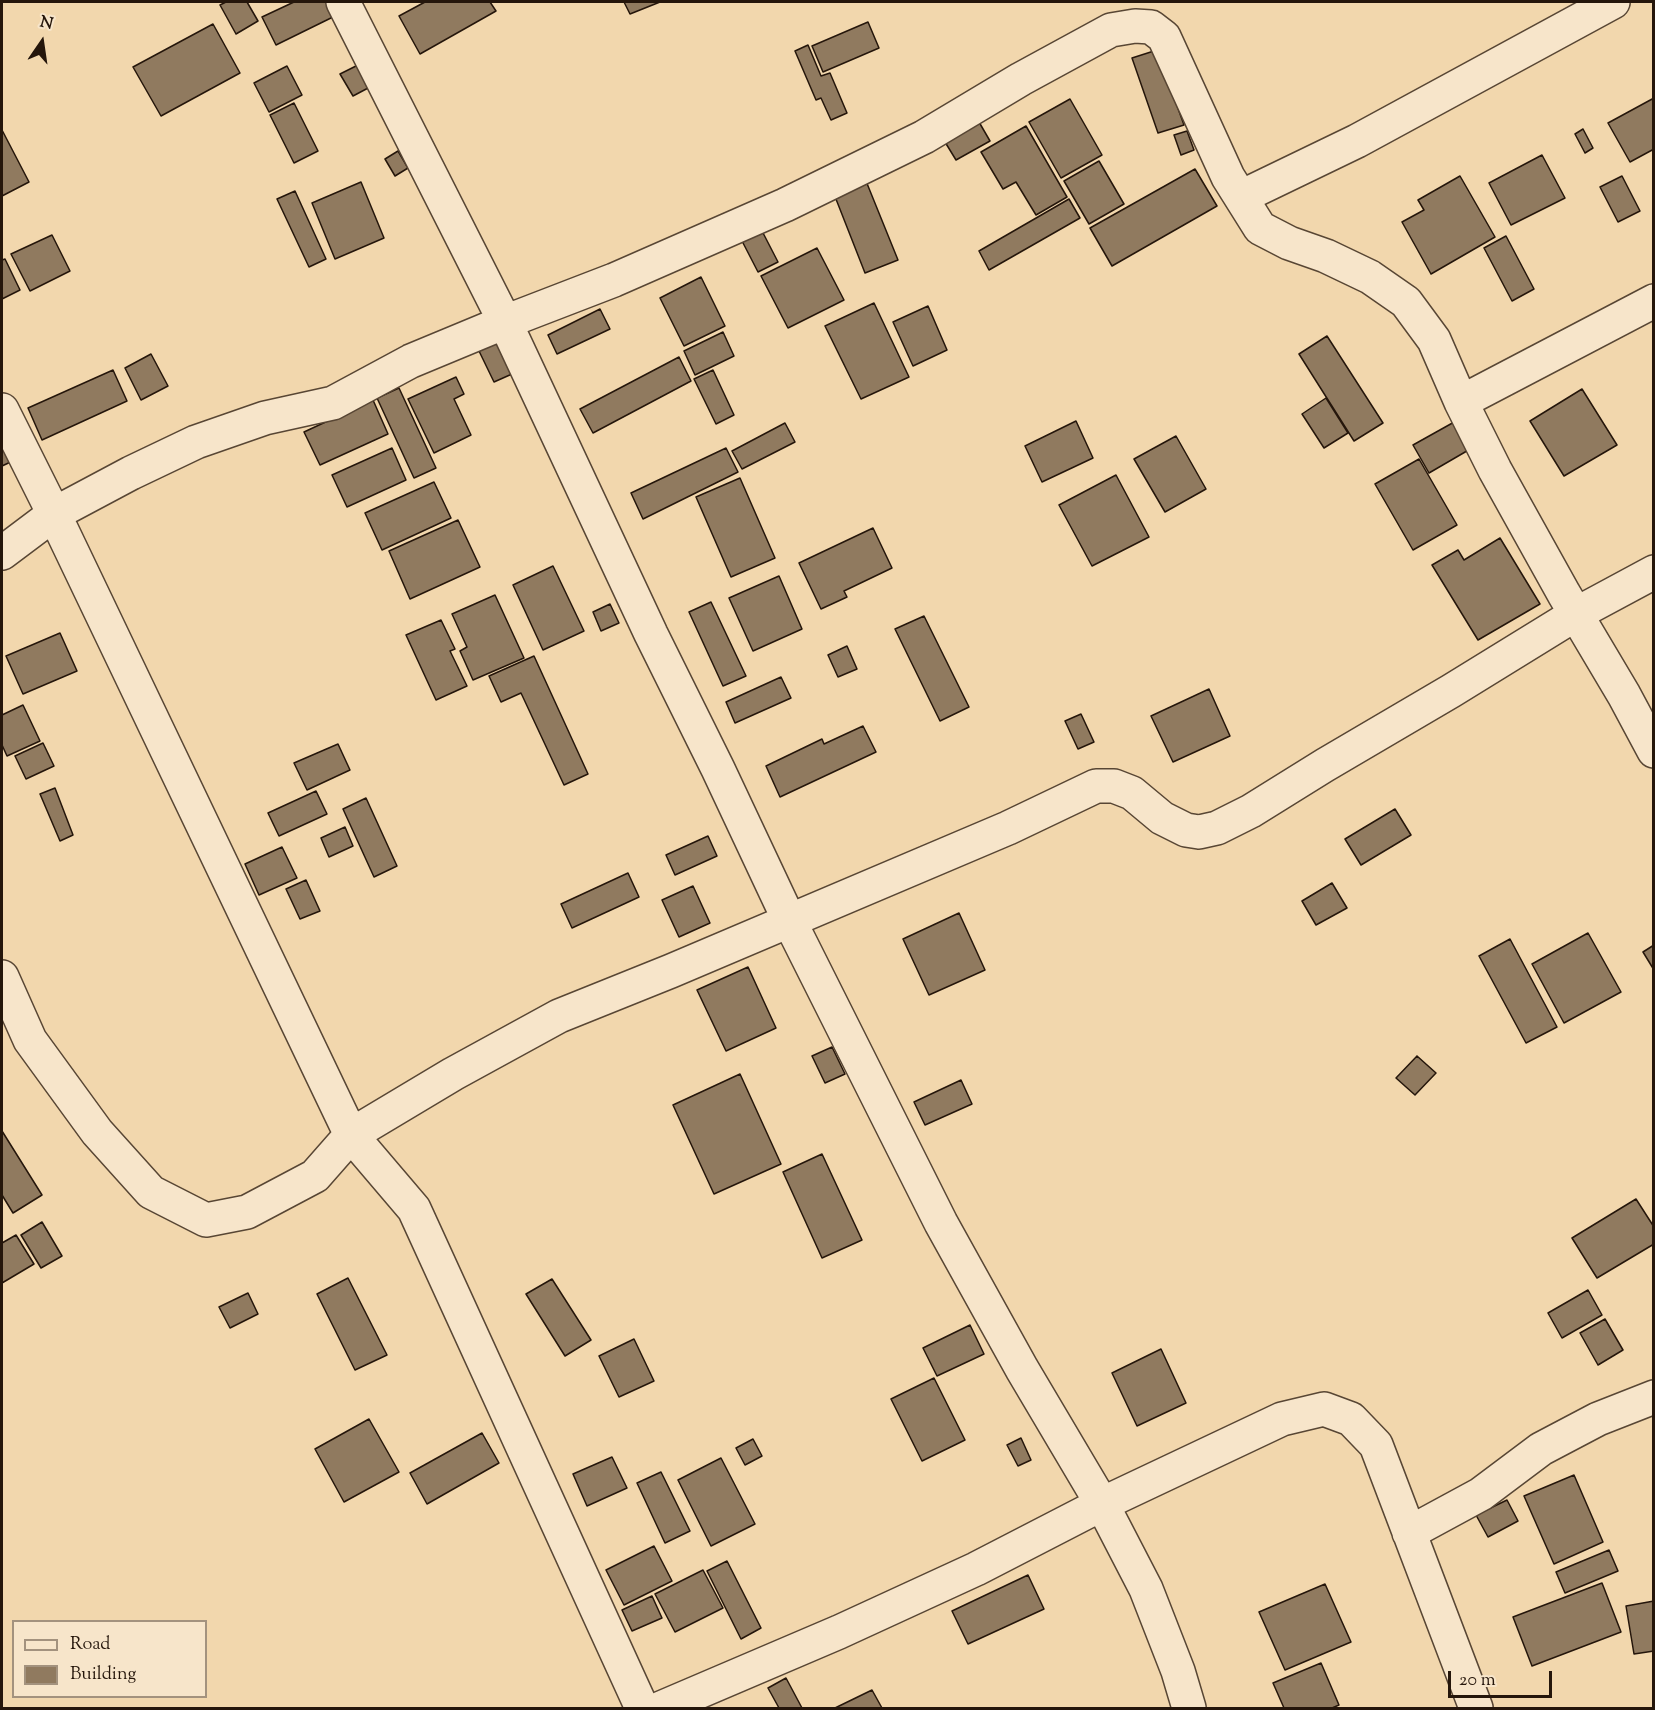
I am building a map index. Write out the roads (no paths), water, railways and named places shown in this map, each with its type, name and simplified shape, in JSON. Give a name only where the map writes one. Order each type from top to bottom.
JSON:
[{"type":"street","points":[[343,2],[505,322],[651,634],[789,920],[941,1223],[1022,1369],[1102,1504],[1146,1589],[1178,1671],[1189,1708]]},
{"type":"street","points":[[1241,197],[1357,141],[1613,2]]},
{"type":"street","points":[[2,553],[54,514],[131,472],[196,442],[265,418],[333,403],[411,361],[614,280],[785,205],[924,137],[1021,79],[1111,30],[1130,14],[1164,37],[1228,177],[1260,228],[1289,243],[1326,256],[1370,277],[1406,302],[1434,340],[1461,402],[1495,470],[1624,695],[1653,751]]},
{"type":"street","points":[[1461,402],[1653,301]]},
{"type":"street","points":[[2,410],[351,1135],[414,1209],[642,1708]]},
{"type":"street","points":[[2,976],[30,1040],[97,1132],[150,1192],[206,1220],[247,1212],[315,1176],[351,1135],[453,1074],[559,1016],[1008,828],[1096,786],[1114,786],[1132,793],[1162,819],[1186,830],[1199,832],[1217,828],[1251,811],[1576,614],[1653,572]]},
{"type":"street","points":[[1409,1533],[1481,1494],[1541,1449],[1598,1419],[1653,1396]]},
{"type":"street","points":[[661,1708],[839,1632],[965,1574],[1102,1504],[1282,1419],[1324,1409],[1350,1419],[1376,1445],[1476,1708]]}]
